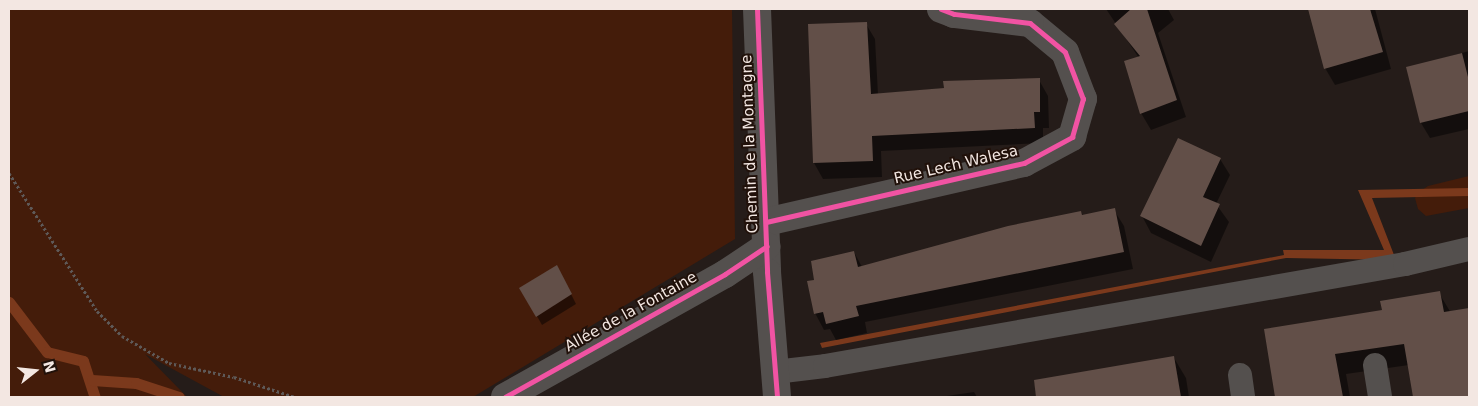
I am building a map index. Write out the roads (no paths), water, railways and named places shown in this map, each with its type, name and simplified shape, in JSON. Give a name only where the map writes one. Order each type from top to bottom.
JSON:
[{"type":"street","name":"Chemin de la Montagne","points":[[757,9],[776,384]]},
{"type":"street","name":"Rue Lech Walesa","points":[[767,234],[1024,163],[1072,137],[1083,99],[1065,52],[1030,23],[954,14],[941,9]]},
{"type":"street","name":"Allée de la Fontaine","points":[[505,397],[725,274],[767,234]]},
{"type":"lane","points":[[776,384],[825,366],[1395,266],[1469,249]]},
{"type":"lane","points":[[1375,365],[1380,397]]},
{"type":"waterway","points":[[9,302],[47,352],[83,361],[95,397]]},
{"type":"waterway","points":[[92,380],[136,383],[179,397]]}]
